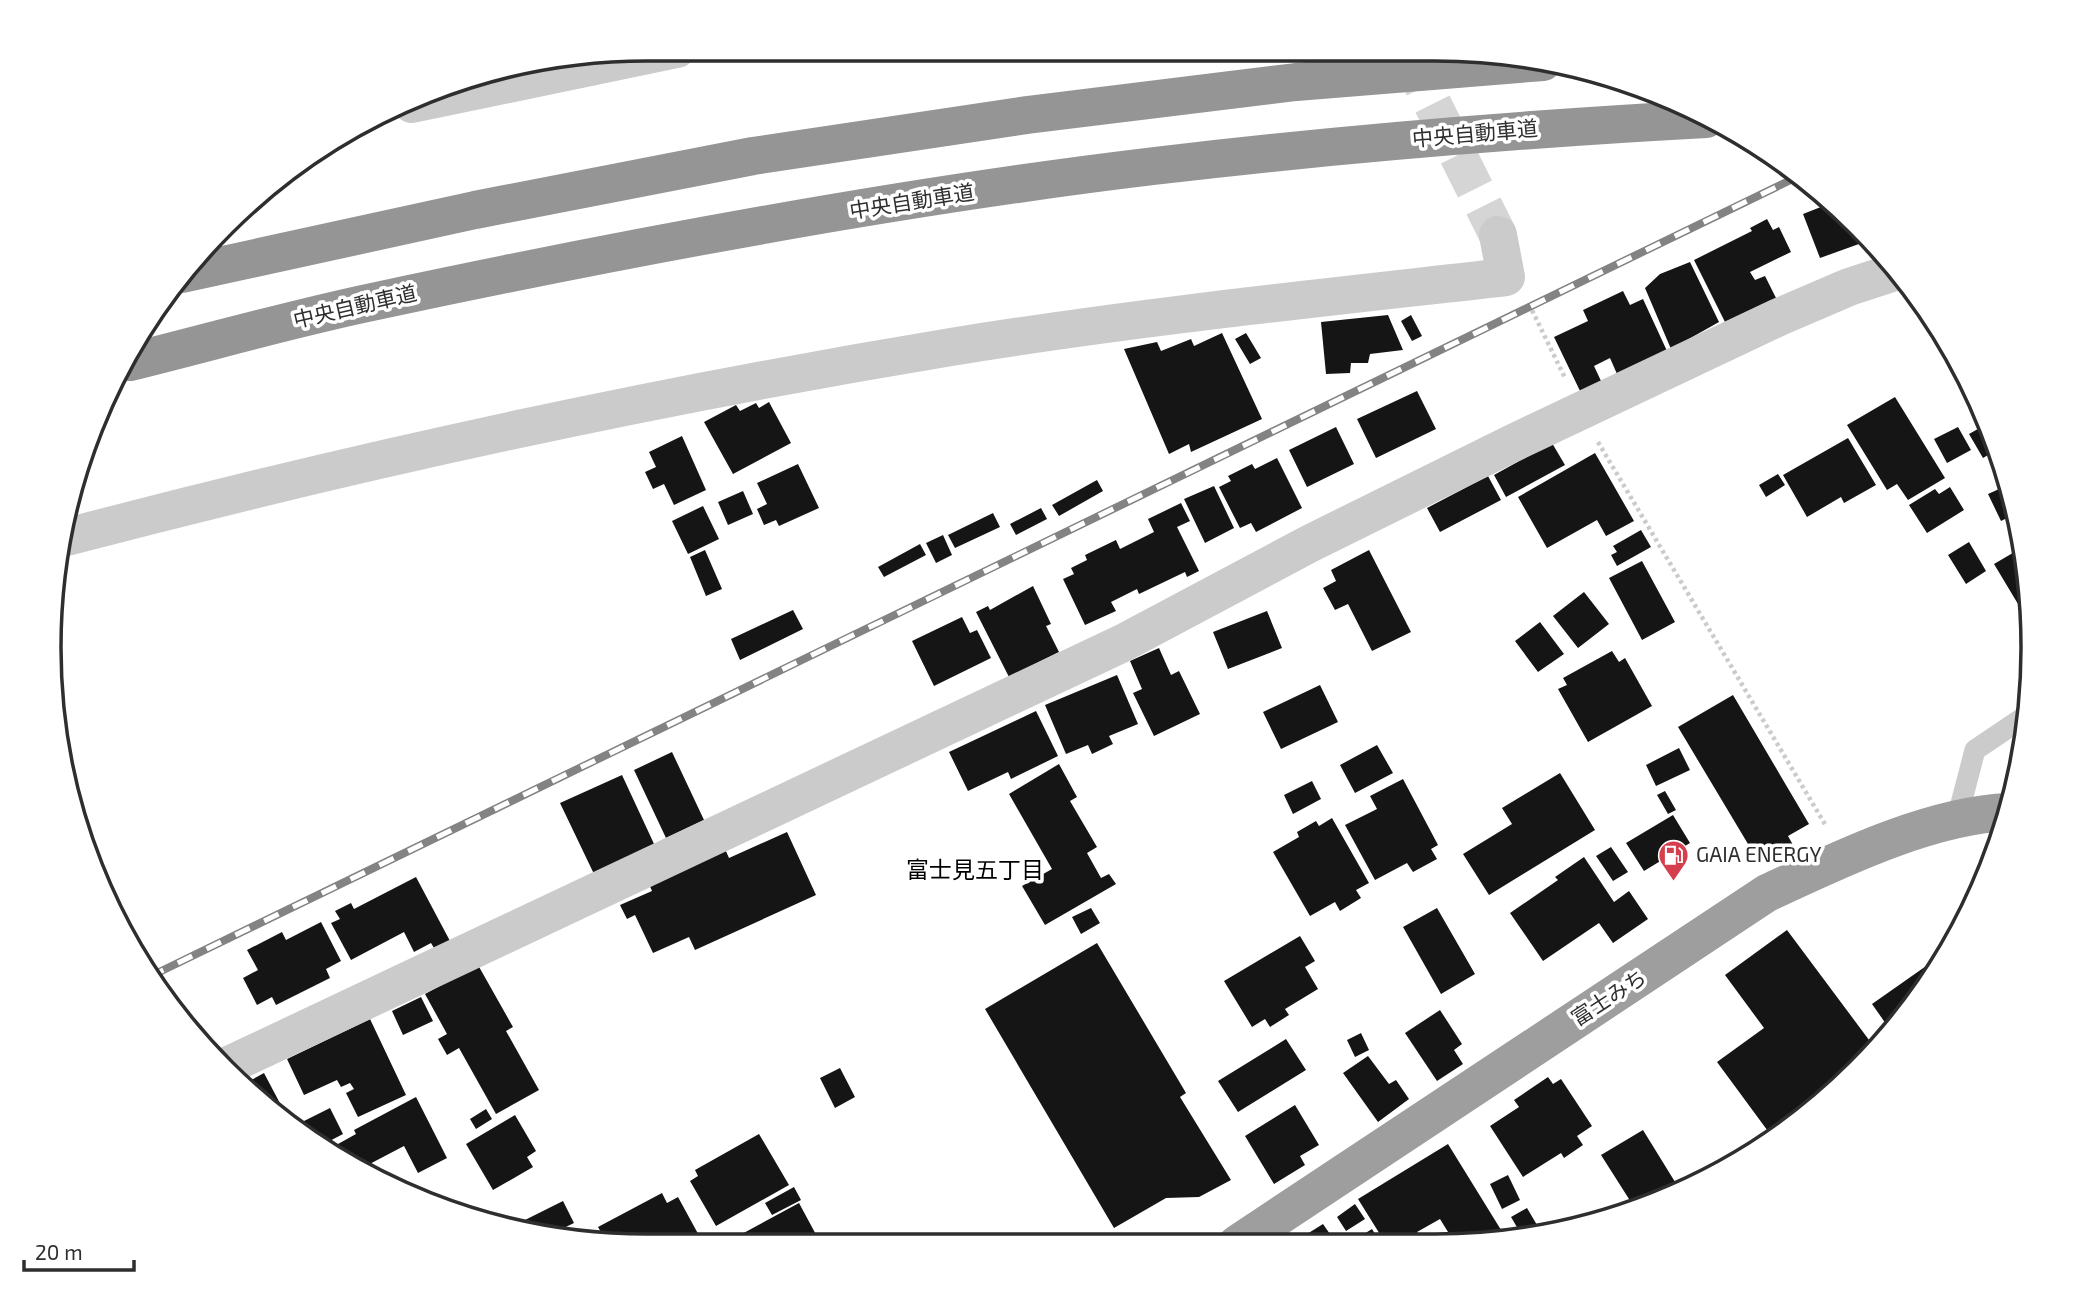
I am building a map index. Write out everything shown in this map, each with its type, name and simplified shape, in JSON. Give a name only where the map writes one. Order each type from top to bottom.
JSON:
[{"type":"highway","points":[[199,270],[475,210],[753,156],[1027,115],[1282,84],[1503,65]]},
{"type":"highway","name":"中央自動車道","points":[[136,361],[381,300],[622,252],[897,204],[1153,166],[1577,126],[1689,120]]},
{"type":"highway","name":"富士みち","points":[[1252,1234],[1767,893],[1844,857],[1956,819],[1997,814]]},
{"type":"street","points":[[448,96],[609,63]]},
{"type":"street","points":[[73,536],[547,421],[952,347],[1127,321],[1506,277],[1498,235]]},
{"type":"street","points":[[234,1063],[1123,643],[1309,544],[1580,411],[1779,317],[1849,287],[1886,275]]},
{"type":"lane","points":[[1956,819],[1975,750],[2016,722]]},
{"type":"path","points":[[1506,277],[1530,307],[1580,411],[1844,857]]},
{"type":"building","points":[[1821,207],[1859,244],[1820,258],[1803,214]]},
{"type":"building","points":[[1767,219],[1773,230],[1779,227],[1791,252],[1750,272],[1755,280],[1765,276],[1776,298],[1725,322],[1694,260],[1752,231],[1750,228]]},
{"type":"building","points":[[1690,262],[1719,322],[1671,349],[1645,288],[1660,274]]},
{"type":"building","points":[[1623,291],[1630,305],[1643,299],[1667,351],[1617,374],[1610,358],[1594,366],[1602,383],[1581,393],[1554,337],[1588,321],[1583,310]]},
{"type":"building","points":[[1388,315],[1403,350],[1370,354],[1368,363],[1351,363],[1350,373],[1326,374],[1321,322]]},
{"type":"building","points":[[1411,315],[1422,336],[1412,341],[1401,321]]},
{"type":"building","points":[[1222,333],[1262,419],[1191,452],[1189,444],[1169,454],[1124,349],[1157,342],[1161,351],[1191,339],[1194,346]]},
{"type":"building","points":[[1246,333],[1261,358],[1250,364],[1235,339]]},
{"type":"building","points":[[1417,391],[1436,429],[1376,458],[1357,419]]},
{"type":"building","points":[[1895,397],[1945,478],[1908,500],[1897,484],[1887,490],[1847,425]]},
{"type":"building","points":[[769,402],[791,443],[733,474],[704,422],[736,405],[740,411],[756,403],[759,408]]},
{"type":"building","points":[[1336,427],[1354,464],[1307,487],[1289,450]]},
{"type":"building","points":[[1958,427],[1971,450],[1947,463],[1934,439]]},
{"type":"building","points":[[1978,429],[1988,455],[1983,458],[1969,434]]},
{"type":"building","points":[[682,436],[706,490],[674,505],[664,484],[653,489],[645,472],[656,467],[649,452]]},
{"type":"building","points":[[1848,438],[1876,485],[1844,503],[1841,497],[1807,517],[1783,475]]},
{"type":"building","points":[[1552,443],[1565,465],[1506,497],[1494,475]]},
{"type":"building","points":[[1595,453],[1634,521],[1606,536],[1597,520],[1547,548],[1518,497]]},
{"type":"building","points":[[1277,458],[1302,508],[1256,532],[1251,523],[1240,528],[1219,487],[1231,481],[1228,476],[1252,464],[1255,469]]},
{"type":"building","points":[[798,464],[819,508],[779,526],[776,520],[764,525],[757,509],[767,504],[757,483]]},
{"type":"building","points":[[1778,474],[1785,485],[1766,497],[1759,485]]},
{"type":"building","points":[[1488,476],[1501,500],[1440,532],[1427,508]]},
{"type":"building","points":[[1097,480],[1103,491],[1059,516],[1052,505]]},
{"type":"building","points":[[1214,486],[1234,528],[1205,543],[1184,499]]},
{"type":"building","points":[[1950,487],[1964,510],[1927,533],[1909,505],[1935,489],[1939,494]]},
{"type":"building","points":[[1999,489],[2006,519],[2001,521],[1988,494]]},
{"type":"building","points":[[743,491],[753,514],[728,525],[718,502]]},
{"type":"building","points":[[1181,503],[1190,521],[1177,527],[1199,571],[1187,577],[1185,572],[1139,594],[1137,589],[1111,602],[1116,611],[1085,625],[1063,579],[1074,574],[1071,568],[1087,560],[1085,555],[1116,540],[1120,549],[1154,532],[1148,519]]},
{"type":"building","points":[[703,506],[719,539],[688,554],[672,521]]},
{"type":"building","points":[[1041,508],[1047,519],[1016,535],[1010,524]]},
{"type":"building","points":[[993,513],[1000,527],[955,548],[948,535]]},
{"type":"building","points":[[1641,530],[1651,547],[1617,566],[1611,555],[1617,552],[1613,546]]},
{"type":"building","points":[[943,535],[952,555],[936,563],[926,543]]},
{"type":"building","points":[[1969,542],[1986,571],[1966,584],[1948,555]]},
{"type":"building","points":[[920,544],[926,555],[884,577],[878,567]]},
{"type":"building","points":[[705,550],[722,589],[706,596],[690,557]]},
{"type":"building","points":[[1369,550],[1411,632],[1372,651],[1348,604],[1335,610],[1323,588],[1336,581],[1331,570]]},
{"type":"building","points":[[2013,553],[2019,605],[1994,564]]},
{"type":"building","points":[[1642,561],[1675,622],[1642,640],[1609,578]]},
{"type":"building","points":[[1033,586],[1051,624],[1046,626],[1059,652],[1009,677],[976,612],[988,606],[990,610]]},
{"type":"building","points":[[1584,592],[1609,624],[1578,648],[1553,616]]},
{"type":"building","points":[[793,610],[803,629],[740,660],[731,639]]},
{"type":"building","points":[[1267,611],[1282,648],[1228,669],[1213,632]]},
{"type":"building","points":[[962,617],[970,633],[977,630],[991,658],[934,686],[912,641]]},
{"type":"building","points":[[1540,622],[1564,654],[1538,672],[1515,641]]},
{"type":"building","points":[[1159,648],[1171,675],[1179,671],[1200,714],[1154,736],[1133,693],[1142,689],[1130,661]]},
{"type":"building","points":[[1612,651],[1619,662],[1625,658],[1652,706],[1588,742],[1558,689],[1567,685],[1563,678]]},
{"type":"building","points":[[1117,675],[1138,724],[1109,736],[1113,744],[1092,754],[1088,745],[1066,754],[1045,705]]},
{"type":"building","points":[[1320,685],[1338,722],[1281,749],[1263,712]]},
{"type":"building","points":[[1733,695],[1809,824],[1788,836],[1793,845],[1760,864],[1678,727]]},
{"type":"building","points":[[1036,711],[1058,756],[1011,779],[1008,772],[968,791],[949,752]]},
{"type":"building","points":[[1377,745],[1393,773],[1355,793],[1340,765]]},
{"type":"building","points":[[1679,748],[1690,770],[1656,786],[1646,765]]},
{"type":"building","points":[[672,752],[704,820],[666,838],[634,770]]},
{"type":"building","points":[[1059,764],[1077,797],[1070,801],[1097,847],[1087,853],[1101,878],[1109,874],[1116,884],[1045,925],[1022,886],[1052,869],[1009,794]]},
{"type":"building","points":[[1560,773],[1595,830],[1489,895],[1463,854],[1512,824],[1502,808]]},
{"type":"building","points":[[622,775],[655,846],[594,874],[560,803]]},
{"type":"building","points":[[1403,779],[1438,845],[1431,849],[1437,859],[1413,872],[1407,863],[1375,880],[1345,825],[1377,809],[1370,796]]},
{"type":"building","points":[[1312,781],[1321,799],[1293,814],[1284,795]]},
{"type":"building","points":[[1665,791],[1676,810],[1668,814],[1657,795]]},
{"type":"building","points":[[1673,815],[1690,843],[1644,871],[1626,843]]},
{"type":"building","points":[[1332,818],[1369,883],[1356,890],[1361,898],[1340,911],[1335,902],[1310,916],[1273,852],[1299,837],[1297,832],[1316,821],[1319,826]]},
{"type":"building","points":[[787,832],[816,895],[695,950],[689,937],[653,953],[635,915],[627,919],[620,905],[652,891],[649,884],[725,849],[729,858]]},
{"type":"building","points":[[1611,847],[1628,872],[1613,881],[1596,856]]},
{"type":"building","points":[[1584,857],[1614,902],[1629,891],[1648,919],[1613,943],[1599,923],[1543,961],[1510,913],[1558,880],[1555,877]]},
{"type":"building","points":[[416,877],[450,941],[434,948],[431,943],[414,952],[404,932],[351,960],[331,923],[340,919],[335,911],[351,903],[354,909]]},
{"type":"building","points":[[1091,908],[1100,923],[1081,934],[1072,917]]},
{"type":"building","points":[[1437,908],[1475,974],[1441,994],[1403,927]]},
{"type":"building","points":[[321,922],[341,961],[326,969],[330,978],[276,1005],[272,997],[257,1005],[243,978],[258,970],[247,950],[282,932],[286,940]]},
{"type":"building","points":[[1787,930],[1869,1040],[1821,1088],[1767,1130],[1717,1062],[1764,1028],[1725,975]]},
{"type":"building","points":[[1300,936],[1315,961],[1305,967],[1318,989],[1285,1009],[1289,1015],[1270,1027],[1265,1019],[1252,1027],[1224,981]]},
{"type":"building","points":[[1097,943],[1186,1093],[1180,1097],[1231,1180],[1199,1197],[1166,1198],[1114,1228],[985,1009]]},
{"type":"building","points":[[478,965],[513,1027],[506,1031],[539,1090],[496,1114],[459,1048],[447,1055],[438,1039],[447,1034],[425,994]]},
{"type":"building","points":[[1927,966],[1885,1022],[1872,1004]]},
{"type":"building","points":[[421,997],[433,1021],[403,1035],[392,1011]]},
{"type":"building","points":[[1440,1010],[1462,1044],[1454,1050],[1463,1064],[1437,1081],[1405,1033]]},
{"type":"building","points":[[370,1019],[406,1095],[358,1117],[346,1093],[354,1089],[350,1083],[341,1087],[337,1080],[304,1095],[287,1059]]},
{"type":"building","points":[[1361,1033],[1369,1050],[1355,1057],[1347,1040]]},
{"type":"building","points":[[1286,1039],[1306,1070],[1238,1112],[1218,1081]]},
{"type":"building","points":[[1368,1056],[1389,1084],[1396,1080],[1409,1099],[1378,1122],[1343,1073]]},
{"type":"building","points":[[840,1068],[855,1097],[835,1108],[820,1078]]},
{"type":"building","points":[[264,1073],[280,1104],[261,1088],[252,1080]]},
{"type":"building","points":[[1548,1077],[1553,1084],[1561,1079],[1592,1126],[1577,1136],[1583,1145],[1564,1158],[1561,1153],[1523,1177],[1490,1126],[1519,1107],[1514,1100]]},
{"type":"building","points":[[416,1097],[447,1158],[418,1173],[404,1146],[370,1164],[337,1144],[356,1134],[354,1130]]},
{"type":"building","points":[[1295,1105],[1319,1145],[1300,1156],[1305,1165],[1274,1184],[1245,1136]]},
{"type":"building","points":[[330,1108],[343,1134],[331,1140],[303,1122]]},
{"type":"building","points":[[486,1109],[492,1119],[476,1129],[470,1119]]},
{"type":"building","points":[[515,1115],[536,1151],[527,1157],[533,1167],[493,1190],[466,1144]]},
{"type":"building","points":[[1643,1130],[1675,1182],[1630,1200],[1601,1155]]},
{"type":"building","points":[[759,1134],[789,1185],[716,1226],[690,1181],[698,1176],[695,1170]]},
{"type":"building","points":[[1448,1144],[1501,1230],[1449,1233],[1440,1219],[1417,1232],[1418,1234],[1380,1234],[1358,1199]]},
{"type":"building","points":[[1508,1175],[1520,1200],[1502,1209],[1490,1184]]},
{"type":"building","points":[[794,1187],[801,1200],[772,1215],[765,1203]]},
{"type":"building","points":[[662,1193],[667,1203],[678,1197],[698,1234],[609,1232],[600,1231],[598,1227]]},
{"type":"building","points":[[563,1201],[574,1223],[564,1228],[525,1220]]},
{"type":"building","points":[[799,1203],[816,1234],[742,1234]]},
{"type":"building","points":[[1355,1204],[1365,1219],[1346,1231],[1337,1217]]},
{"type":"building","points":[[1527,1208],[1537,1224],[1517,1228],[1511,1217]]},
{"type":"building","points":[[1323,1224],[1330,1234],[1307,1234]]},
{"type":"tunnel","points":[[1411,61],[1498,235]]},
{"type":"railway","points":[[159,972],[1789,181]]},
{"type":"place","name":"GAIA ENERGY","points":[[1673,882]]},
{"type":"district","name":"富士見五丁目","points":[[975,870]]}]
